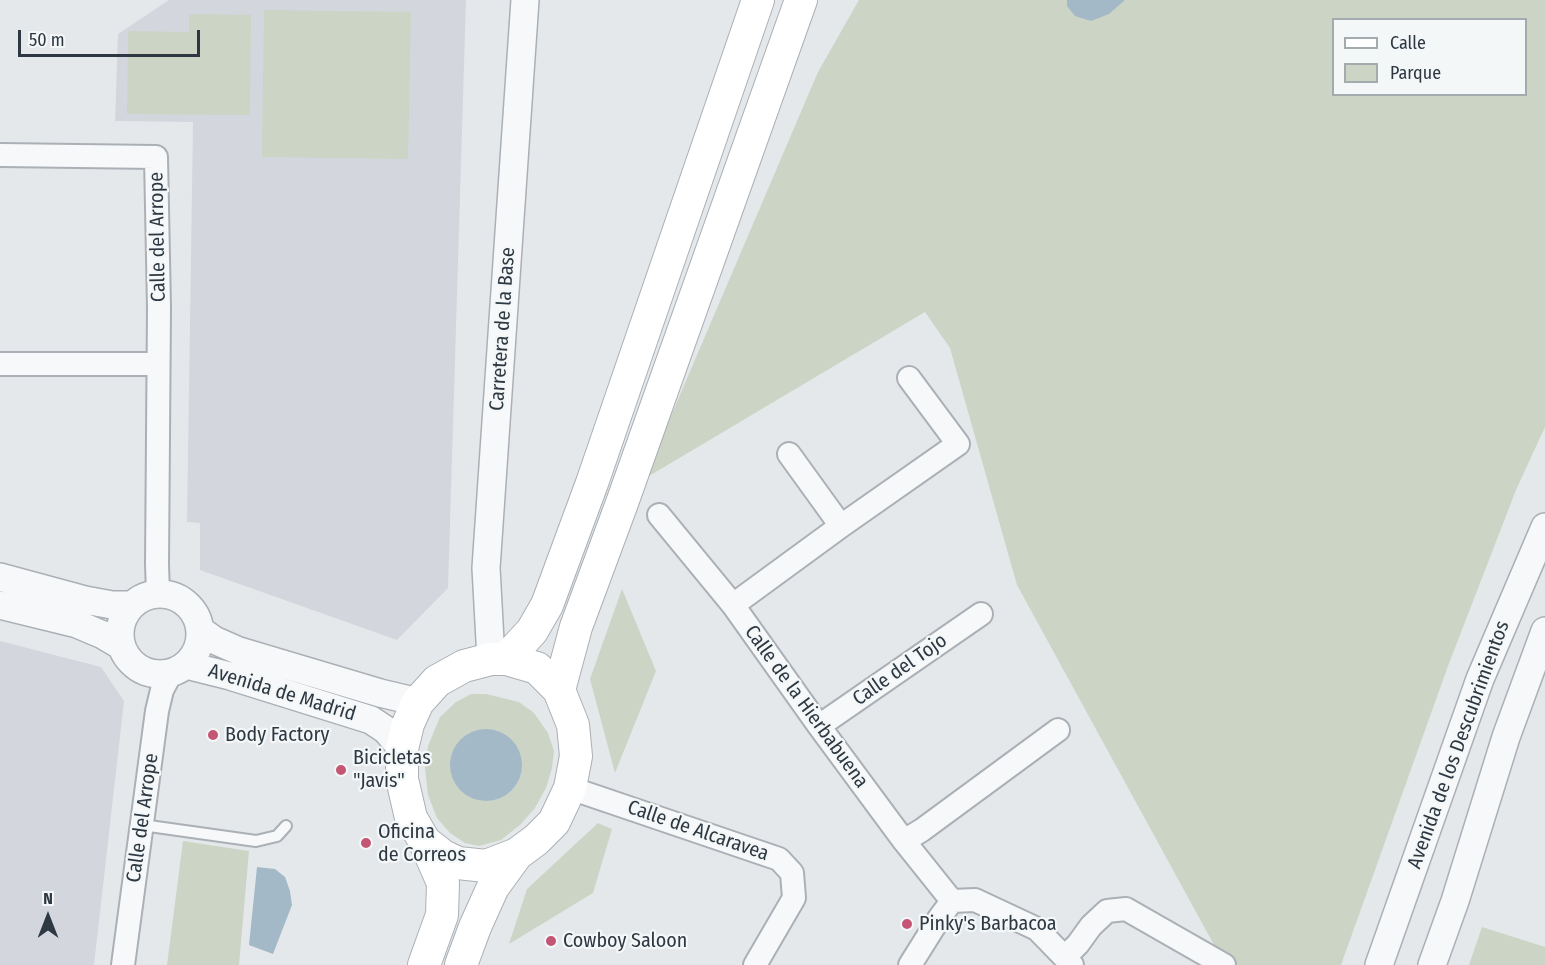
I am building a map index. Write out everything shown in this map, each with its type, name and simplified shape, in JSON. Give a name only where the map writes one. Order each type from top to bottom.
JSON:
[{"type":"main road","points":[[498,659],[532,631],[547,605],[592,483],[758,0]]},
{"type":"main road","points":[[559,690],[576,627],[801,0]]},
{"type":"main road","points":[[424,965],[442,915],[443,883],[425,842],[411,818],[402,779],[402,749],[408,724],[418,702],[437,681],[464,666],[498,659],[537,668],[559,690],[573,725],[576,756],[570,788],[554,822],[536,840],[517,854],[486,866],[458,863],[443,856],[425,842]]},
{"type":"main road","points":[[461,965],[493,888],[517,854]]},
{"type":"street","name":"Carretera de la Base","points":[[498,659],[486,568],[525,0]]},
{"type":"street","name":"Calle del Arrope","points":[[0,155],[156,157],[159,308],[158,594]]},
{"type":"street","points":[[0,364],[158,364]]},
{"type":"street","points":[[732,605],[958,444],[909,378]]},
{"type":"street","points":[[789,454],[841,526]]},
{"type":"street","name":"Calle de la Hierbabuena","points":[[659,515],[732,605],[904,841],[952,901]]},
{"type":"street","name":"Avenida de los Descubrimientos","points":[[1379,965],[1480,679],[1545,528]]},
{"type":"street","points":[[0,577],[86,600],[112,605],[132,605]]},
{"type":"street","points":[[120,645],[119,630],[123,617],[132,605],[144,597],[158,594]]},
{"type":"street","name":"Avenida de Madrid","points":[[158,594],[176,598],[190,608],[200,630],[199,643],[194,655],[179,669]]},
{"type":"street","name":"Avenida de Madrid","points":[[0,605],[77,624],[120,645],[134,666],[146,672],[158,675],[179,669],[231,676],[370,720],[386,730],[402,749]]},
{"type":"street","name":"Calle del Tojo","points":[[819,726],[981,614]]},
{"type":"street","name":"Avenida de Madrid","points":[[200,630],[214,640],[238,651],[418,702]]},
{"type":"street","points":[[1432,965],[1455,901],[1506,737],[1545,634]]},
{"type":"street","name":"Calle del Arrope","points":[[123,965],[157,711],[162,690],[179,669]]},
{"type":"street","points":[[904,841],[1058,730]]},
{"type":"street","name":"Calle de Alcaravea","points":[[570,788],[778,859],[792,873],[794,898],[755,965]]},
{"type":"street","points":[[915,963],[940,917],[952,901],[975,900],[1037,929],[1069,961],[1091,926],[1107,911],[1126,909],[1224,965]]},
{"type":"lane","points":[[142,825],[256,841],[277,836],[286,826]]},
{"type":"shaded area","points":[[169,0],[466,0],[448,588],[397,640],[200,570],[200,523],[187,522],[193,122],[115,121],[118,34]]},
{"type":"shaded area","points":[[0,641],[101,667],[124,701],[94,965],[0,965]]},
{"type":"green space","points":[[859,0],[1545,0],[1545,427],[1516,490],[1448,666],[1341,965],[1225,965],[1017,585],[950,348],[925,312],[644,479],[818,72]]},
{"type":"green space","points":[[264,10],[411,12],[408,159],[262,157]]},
{"type":"green space","points":[[189,14],[251,15],[250,115],[127,114],[128,31],[189,32]]},
{"type":"green space","points":[[622,589],[656,671],[615,773],[590,679]]},
{"type":"green space","points":[[471,694],[486,694],[519,702],[534,713],[548,733],[554,751],[546,788],[535,808],[521,824],[501,840],[479,846],[465,843],[450,833],[437,818],[428,795],[425,768],[428,746],[440,717],[456,702]]},
{"type":"green space","points":[[598,823],[612,829],[593,893],[509,944],[527,889]]},
{"type":"green space","points":[[183,841],[249,851],[239,965],[167,965]]},
{"type":"green space","points":[[1482,927],[1545,947],[1545,965],[1469,965]]},
{"type":"water","points":[[1067,0],[1125,0],[1109,14],[1091,21],[1075,16],[1067,6]]},
{"type":"water","points":[[486,729],[506,735],[516,745],[522,765],[516,785],[506,795],[486,801],[466,795],[456,785],[450,765],[456,745],[466,735]]},
{"type":"water","points":[[257,867],[275,869],[285,877],[290,891],[292,905],[273,954],[249,945]]},
{"type":"place","name":"Body Factory","points":[[213,735]]},
{"type":"place","name":"Bicicletas \"Javis\"","points":[[341,770]]},
{"type":"place","name":"Oficina de Correos","points":[[366,843]]},
{"type":"place","name":"Pinky's Barbacoa","points":[[907,924]]},
{"type":"place","name":"Cowboy Saloon","points":[[551,941]]}]
